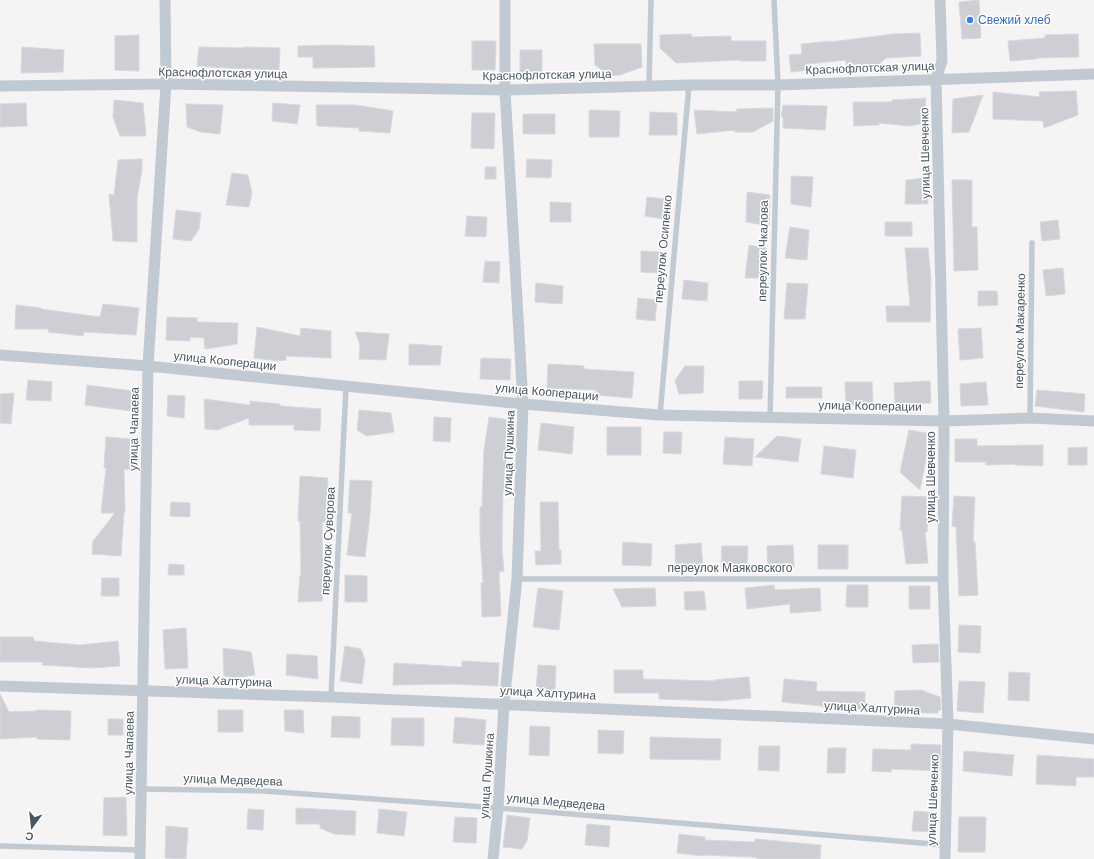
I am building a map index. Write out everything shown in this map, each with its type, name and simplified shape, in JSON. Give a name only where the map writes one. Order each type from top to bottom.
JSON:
[{"type":"street","name":"улица Чапаева","points":[[140,854],[148,366],[166,84],[164,0]]},
{"type":"street","name":"улица Пушкина","points":[[493,859],[498,808],[504,704],[517,578],[523,404],[505,90],[505,0]]},
{"type":"street","name":"улица Шевченко","points":[[940,0],[942,61],[936,78],[944,421],[943,579],[948,724],[945,859]]},
{"type":"street","name":"Краснофлотская улица","points":[[0,86],[166,84],[505,90],[689,85],[778,85],[936,78],[1094,74]]},
{"type":"street","name":"улица Кооперации","points":[[0,355],[148,366],[523,404],[660,415],[944,421],[1030,418],[1094,421]]},
{"type":"street","name":"улица Халтурина","points":[[0,686],[331,697],[948,724],[1094,738]]},
{"type":"lane","points":[[649,86],[651,0]]},
{"type":"lane","name":"переулок Чкалова","points":[[770,418],[778,85],[774,0]]},
{"type":"lane","name":"переулок Осипенко","points":[[660,415],[689,85]]},
{"type":"lane","name":"переулок Макаренко","points":[[1030,418],[1032,243]]},
{"type":"lane","name":"переулок Суворова","points":[[331,697],[346,386]]},
{"type":"lane","name":"переулок Маяковского","points":[[517,578],[943,579]]},
{"type":"lane","name":"улица Медведева","points":[[141,789],[264,791],[498,808],[945,845]]},
{"type":"lane","points":[[0,846],[140,854]]},
{"type":"building","name":"Свежий хлеб","points":[[979,0],[981,38],[962,39],[959,2]]},
{"type":"building","points":[[920,33],[921,56],[886,58],[878,65],[846,64],[846,60],[808,64],[808,70],[791,72],[789,55],[802,54],[801,44],[831,42],[893,34]]},
{"type":"building","points":[[691,34],[692,37],[731,36],[731,41],[766,41],[766,61],[740,60],[676,63],[660,48],[660,35]]},
{"type":"building","points":[[1078,34],[1079,57],[1036,58],[1010,61],[1008,41],[1045,38],[1045,35]]},
{"type":"building","points":[[139,35],[139,71],[115,70],[115,36]]},
{"type":"building","points":[[472,41],[496,41],[495,70],[472,70]]},
{"type":"building","points":[[594,44],[641,44],[642,67],[620,75],[610,76],[595,65]]},
{"type":"building","points":[[298,46],[374,46],[375,67],[313,68],[313,57],[298,57]]},
{"type":"building","points":[[22,47],[64,50],[63,72],[21,73]]},
{"type":"building","points":[[199,47],[280,48],[279,70],[197,66]]},
{"type":"building","points":[[520,50],[542,50],[542,73],[520,72]]},
{"type":"building","points":[[1076,91],[1078,115],[1044,128],[1043,121],[993,119],[993,92],[1040,97],[1039,92]]},
{"type":"building","points":[[983,95],[969,132],[952,133],[953,99]]},
{"type":"building","points":[[926,98],[924,123],[910,126],[879,123],[879,125],[854,126],[853,102],[892,102],[892,100]]},
{"type":"building","points":[[114,100],[143,103],[146,136],[120,136],[113,117]]},
{"type":"building","points":[[26,103],[27,126],[0,127],[0,104]]},
{"type":"building","points":[[273,103],[300,105],[297,124],[272,121]]},
{"type":"building","points":[[186,104],[223,105],[220,134],[201,132],[187,127]]},
{"type":"building","points":[[316,105],[356,105],[393,111],[390,133],[359,131],[359,128],[317,126]]},
{"type":"building","points":[[783,105],[827,106],[825,130],[783,128],[783,116],[781,117]]},
{"type":"building","points":[[773,108],[773,121],[753,132],[734,132],[735,130],[697,134],[694,110],[736,112],[737,109]]},
{"type":"building","points":[[589,110],[620,111],[619,137],[589,137]]},
{"type":"building","points":[[650,112],[677,113],[677,135],[649,135]]},
{"type":"building","points":[[472,113],[495,113],[494,149],[471,148]]},
{"type":"building","points":[[523,114],[555,114],[555,134],[523,134]]},
{"type":"building","points":[[142,159],[142,170],[137,198],[137,242],[113,241],[109,194],[114,195],[118,160]]},
{"type":"building","points":[[527,159],[552,160],[551,178],[526,177]]},
{"type":"building","points":[[485,167],[496,167],[496,179],[485,179]]},
{"type":"building","points":[[232,173],[248,175],[252,193],[249,207],[226,205]]},
{"type":"building","points":[[791,176],[813,177],[811,207],[791,204]]},
{"type":"building","points":[[926,178],[928,204],[905,204],[906,180]]},
{"type":"building","points":[[952,180],[972,180],[972,227],[977,227],[978,270],[954,271]]},
{"type":"building","points":[[747,192],[770,195],[769,226],[746,222]]},
{"type":"building","points":[[647,197],[666,199],[663,219],[645,216]]},
{"type":"building","points":[[550,202],[571,203],[571,222],[550,222]]},
{"type":"building","points":[[176,210],[201,213],[199,229],[191,241],[173,239]]},
{"type":"building","points":[[467,216],[487,217],[486,237],[465,236]]},
{"type":"building","points":[[1058,220],[1060,239],[1042,241],[1040,222]]},
{"type":"building","points":[[885,222],[912,222],[912,236],[885,236]]},
{"type":"building","points":[[790,227],[809,230],[807,260],[785,258]]},
{"type":"building","points":[[749,245],[766,248],[766,278],[745,278]]},
{"type":"building","points":[[905,248],[928,248],[931,280],[930,322],[887,322],[886,306],[910,306]]},
{"type":"building","points":[[641,251],[661,252],[660,273],[641,272]]},
{"type":"building","points":[[485,261],[500,262],[499,283],[483,282]]},
{"type":"building","points":[[1063,268],[1065,294],[1046,296],[1043,270]]},
{"type":"building","points":[[684,280],[708,283],[707,301],[682,299]]},
{"type":"building","points":[[536,283],[563,286],[562,304],[535,302]]},
{"type":"building","points":[[787,283],[808,284],[805,319],[784,319]]},
{"type":"building","points":[[978,291],[997,291],[998,305],[978,306]]},
{"type":"building","points":[[638,298],[657,300],[655,321],[636,319]]},
{"type":"building","points":[[103,304],[139,308],[136,335],[84,332],[83,336],[48,332],[49,329],[15,329],[16,305],[100,317]]},
{"type":"building","points":[[167,317],[197,318],[197,322],[238,323],[237,344],[205,349],[204,338],[190,337],[190,341],[166,340]]},
{"type":"building","points":[[257,327],[300,336],[301,328],[331,331],[331,358],[286,356],[286,360],[279,361],[254,358]]},
{"type":"building","points":[[981,328],[983,358],[960,360],[958,329]]},
{"type":"building","points":[[355,332],[389,334],[386,360],[359,359],[360,345]]},
{"type":"building","points":[[409,344],[442,346],[440,365],[409,365]]},
{"type":"building","points":[[481,358],[511,359],[510,380],[480,379]]},
{"type":"building","points":[[548,364],[584,366],[584,369],[634,372],[632,398],[596,395],[596,390],[547,388]]},
{"type":"building","points":[[685,366],[704,366],[703,393],[679,394],[675,380]]},
{"type":"building","points":[[28,380],[52,382],[51,401],[26,400]]},
{"type":"building","points":[[739,381],[763,381],[762,399],[739,399]]},
{"type":"building","points":[[930,381],[931,403],[895,404],[894,383]]},
{"type":"building","points":[[845,382],[872,382],[873,404],[846,405]]},
{"type":"building","points":[[986,382],[988,405],[961,406],[960,384]]},
{"type":"building","points":[[87,385],[133,391],[131,411],[85,405]]},
{"type":"building","points":[[786,387],[822,387],[822,398],[786,398]]},
{"type":"building","points":[[1037,390],[1085,394],[1084,412],[1035,406]]},
{"type":"building","points":[[14,393],[11,424],[0,423],[0,394]]},
{"type":"building","points":[[168,395],[185,396],[184,418],[167,416]]},
{"type":"building","points":[[204,399],[250,405],[250,401],[280,404],[280,406],[321,409],[320,431],[294,430],[294,425],[249,425],[249,418],[217,430],[205,429]]},
{"type":"building","points":[[359,410],[391,413],[394,432],[367,436],[357,430]]},
{"type":"building","points":[[434,417],[451,418],[450,442],[433,441]]},
{"type":"building","points":[[489,417],[511,420],[503,490],[502,549],[504,571],[499,572],[501,616],[482,617],[481,583],[483,583],[480,507],[482,507],[484,450]]},
{"type":"building","points":[[541,423],[574,427],[572,454],[538,450]]},
{"type":"building","points":[[607,427],[641,427],[641,455],[607,455]]},
{"type":"building","points":[[909,430],[931,434],[920,490],[900,472]]},
{"type":"building","points":[[664,432],[682,432],[681,454],[663,453]]},
{"type":"building","points":[[777,436],[801,439],[798,462],[755,457]]},
{"type":"building","points":[[106,437],[132,439],[130,470],[124,469],[125,512],[121,556],[92,554],[93,541],[115,513],[101,513],[106,468],[104,468]]},
{"type":"building","points":[[725,437],[754,439],[752,466],[723,464]]},
{"type":"building","points":[[955,439],[977,439],[977,446],[1043,445],[1043,466],[1015,464],[986,465],[986,462],[955,462]]},
{"type":"building","points":[[824,446],[856,450],[853,478],[821,474]]},
{"type":"building","points":[[1087,447],[1087,465],[1068,465],[1068,448]]},
{"type":"building","points":[[300,476],[328,478],[326,522],[322,522],[324,574],[322,601],[298,602],[301,575],[300,521],[298,521]]},
{"type":"building","points":[[350,480],[372,481],[365,557],[347,555],[352,513],[348,513]]},
{"type":"building","points":[[902,496],[929,497],[927,532],[925,532],[928,563],[906,564],[902,530],[900,530]]},
{"type":"building","points":[[954,496],[975,497],[973,542],[975,542],[978,595],[959,596],[956,527],[952,526]]},
{"type":"building","points":[[171,502],[190,503],[190,517],[170,516]]},
{"type":"building","points":[[540,502],[558,502],[559,550],[561,550],[561,564],[536,565],[535,551],[541,551]]},
{"type":"building","points":[[623,542],[652,544],[651,566],[622,565]]},
{"type":"building","points":[[701,543],[703,567],[676,569],[675,545]]},
{"type":"building","points":[[793,545],[794,568],[768,568],[767,546]]},
{"type":"building","points":[[818,545],[848,545],[848,569],[818,569]]},
{"type":"building","points":[[722,546],[748,546],[747,567],[721,567]]},
{"type":"building","points":[[169,564],[184,565],[184,575],[168,575]]},
{"type":"building","points":[[345,575],[367,576],[367,602],[345,602]]},
{"type":"building","points":[[102,578],[119,578],[119,596],[101,596]]},
{"type":"building","points":[[774,585],[775,590],[820,588],[821,611],[790,613],[790,604],[747,609],[745,588]]},
{"type":"building","points":[[847,585],[868,585],[868,607],[846,607]]},
{"type":"building","points":[[909,586],[930,586],[930,609],[909,609]]},
{"type":"building","points":[[538,588],[563,591],[559,630],[533,627]]},
{"type":"building","points":[[655,588],[656,606],[622,607],[613,589]]},
{"type":"building","points":[[704,591],[706,610],[685,610],[684,592]]},
{"type":"building","points":[[959,625],[981,626],[980,653],[958,652]]},
{"type":"building","points":[[186,628],[188,668],[165,669],[163,630]]},
{"type":"building","points":[[0,637],[33,637],[34,641],[80,645],[118,641],[120,666],[92,668],[42,665],[43,662],[0,662]]},
{"type":"building","points":[[938,644],[939,662],[913,663],[912,645]]},
{"type":"building","points":[[345,646],[361,649],[365,660],[362,684],[340,681]]},
{"type":"building","points":[[223,648],[251,652],[255,675],[234,678],[224,676]]},
{"type":"building","points":[[287,654],[317,656],[318,679],[286,675]]},
{"type":"building","points":[[462,661],[499,663],[498,686],[454,684],[393,685],[394,663],[462,667]]},
{"type":"building","points":[[538,665],[556,666],[555,692],[536,691]]},
{"type":"building","points":[[614,670],[643,670],[643,679],[714,681],[749,677],[751,698],[720,701],[659,699],[659,693],[614,693]]},
{"type":"building","points":[[1009,672],[1030,673],[1029,701],[1008,700]]},
{"type":"building","points":[[784,679],[817,682],[816,691],[865,692],[865,710],[831,709],[831,707],[782,702]]},
{"type":"building","points":[[959,681],[985,682],[983,713],[957,711]]},
{"type":"building","points":[[921,690],[940,697],[941,710],[938,710],[938,713],[894,713],[895,691]]},
{"type":"building","points":[[0,694],[9,712],[37,710],[71,711],[70,740],[37,739],[37,737],[0,739]]},
{"type":"building","points":[[218,710],[243,710],[243,732],[218,732]]},
{"type":"building","points":[[284,710],[303,710],[304,733],[285,731]]},
{"type":"building","points":[[332,716],[360,717],[360,738],[331,737]]},
{"type":"building","points":[[455,717],[486,720],[484,745],[453,743]]},
{"type":"building","points":[[392,718],[424,718],[424,746],[391,745]]},
{"type":"building","points":[[108,719],[123,719],[123,735],[108,735]]},
{"type":"building","points":[[530,726],[550,727],[549,756],[529,755]]},
{"type":"building","points":[[598,730],[624,731],[623,754],[598,753]]},
{"type":"building","points":[[650,737],[721,739],[720,760],[650,759]]},
{"type":"building","points":[[911,744],[941,745],[940,771],[891,769],[891,772],[872,771],[873,749],[911,750]]},
{"type":"building","points":[[759,746],[780,746],[779,771],[758,770]]},
{"type":"building","points":[[828,748],[846,748],[845,773],[827,773]]},
{"type":"building","points":[[964,751],[1014,755],[1012,776],[963,771]]},
{"type":"building","points":[[1037,755],[1094,759],[1094,777],[1076,777],[1076,786],[1036,784]]},
{"type":"building","points":[[126,797],[127,836],[103,835],[104,798]]},
{"type":"building","points":[[296,808],[356,811],[355,835],[334,834],[320,828],[320,824],[296,824]]},
{"type":"building","points":[[248,809],[264,810],[263,830],[247,829]]},
{"type":"building","points":[[379,809],[407,812],[404,836],[377,833]]},
{"type":"building","points":[[914,811],[937,813],[936,832],[912,831]]},
{"type":"building","points":[[507,815],[530,818],[527,841],[522,849],[503,847]]},
{"type":"building","points":[[455,817],[477,818],[476,843],[453,842]]},
{"type":"building","points":[[959,817],[986,817],[985,852],[958,852]]},
{"type":"building","points":[[587,824],[610,826],[609,847],[585,845]]},
{"type":"building","points":[[166,826],[188,828],[186,859],[165,858]]},
{"type":"building","points":[[679,834],[705,837],[705,840],[755,842],[755,839],[821,845],[820,859],[760,859],[753,857],[703,856],[677,853]]},
{"type":"place","name":"Свежий хлеб","points":[[970,20]]}]
